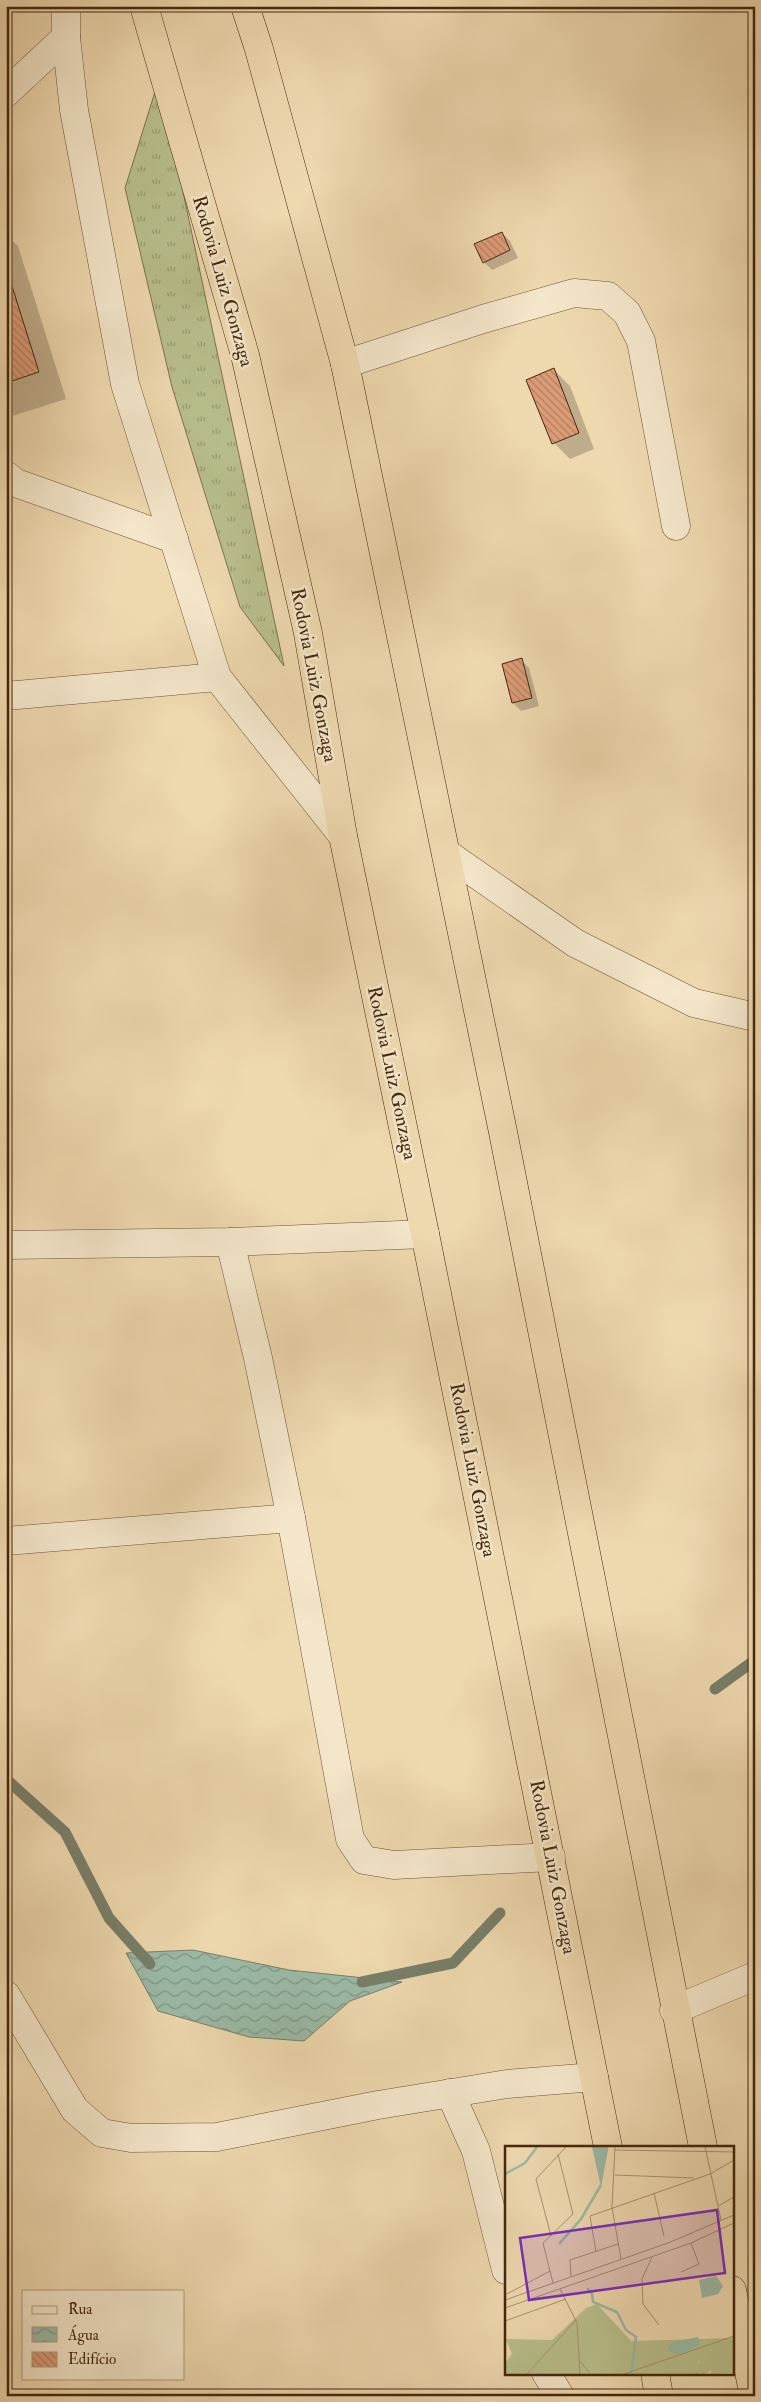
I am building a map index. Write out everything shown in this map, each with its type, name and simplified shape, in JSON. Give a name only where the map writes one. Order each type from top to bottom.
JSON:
[{"type":"highway","name":"Rodovia Luiz Gonzaga","points":[[144,6],[245,356],[308,633],[343,836],[551,1857],[608,2146]]},
{"type":"highway","points":[[245,6],[259,49],[345,364],[503,1132],[702,2146]]},
{"type":"highway","points":[[734,2300],[754,2396]]},
{"type":"highway","points":[[655,2374],[659,2396]]},
{"type":"street","points":[[66,6],[66,37],[74,110],[125,384],[218,677],[343,836]]},
{"type":"street","points":[[6,93],[66,37]]},
{"type":"street","points":[[345,364],[484,319],[574,293],[608,296],[627,313],[641,341],[676,526]]},
{"type":"street","points":[[6,475],[25,486],[174,539]]},
{"type":"street","points":[[6,696],[218,677]]},
{"type":"street","points":[[446,853],[575,943],[694,1004],[755,1017]]},
{"type":"street","points":[[6,1245],[230,1242],[425,1234]]},
{"type":"street","points":[[230,1242],[291,1518],[350,1839],[364,1860],[394,1865],[551,1857]]},
{"type":"street","points":[[6,1540],[291,1518]]},
{"type":"street","points":[[674,2010],[755,1976]]},
{"type":"street","points":[[6,1995],[15,2025],[75,2110],[102,2133],[121,2136],[217,2137],[292,2121],[450,2093],[507,2084],[594,2077]]},
{"type":"street","points":[[450,2093],[476,2151],[505,2266]]},
{"type":"street","points":[[547,2374],[560,2396]]},
{"type":"green space","points":[[159,79],[284,666],[240,607],[172,387],[125,188]]},
{"type":"water","points":[[193,1950],[289,1970],[402,1982],[350,2001],[304,2041],[249,2037],[158,2011],[126,1953]]},
{"type":"building","points":[[502,232],[510,250],[483,263],[474,244]]},
{"type":"building","points":[[6,267],[39,372],[6,383]]},
{"type":"building","points":[[554,368],[579,433],[552,444],[526,380]]},
{"type":"building","points":[[522,658],[532,698],[512,703],[502,664]]},
{"type":"waterway","points":[[715,1689],[755,1660]]},
{"type":"waterway","points":[[6,1779],[65,1832],[109,1918],[150,1964]]},
{"type":"waterway","points":[[362,1982],[453,1963],[500,1913]]}]
